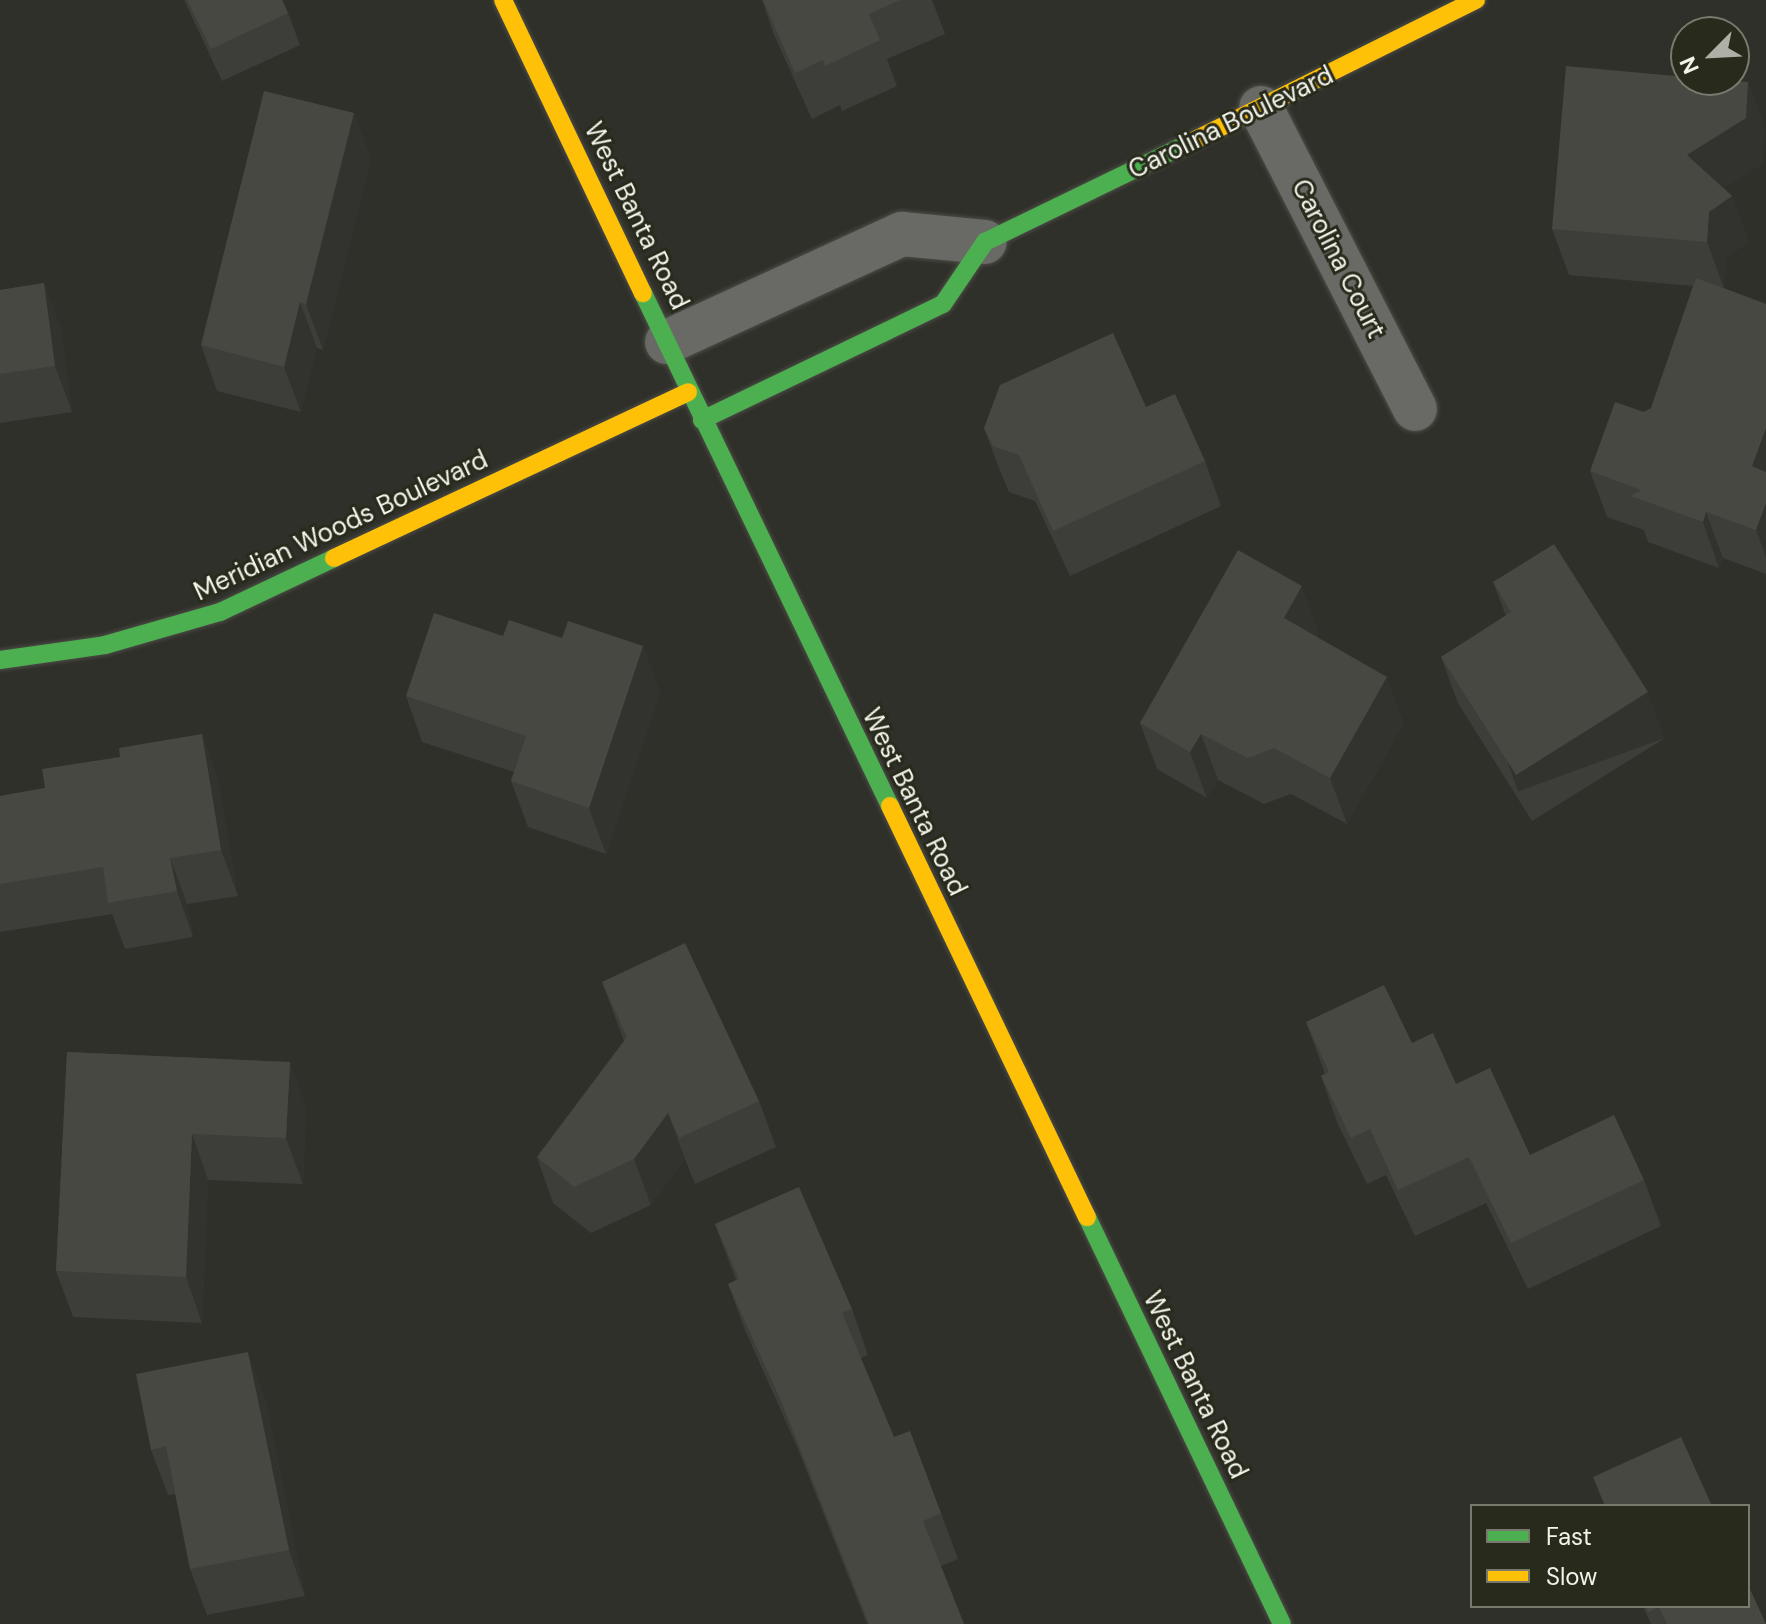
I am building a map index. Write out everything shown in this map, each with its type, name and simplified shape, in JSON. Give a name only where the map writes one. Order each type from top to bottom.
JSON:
[{"type":"street","name":"West Banta Road","points":[[503,0],[688,392],[1282,1624]]},
{"type":"street","name":"Carolina Boulevard","points":[[702,420],[943,304],[985,242],[1476,0]]},
{"type":"street","name":"Carolina Court","points":[[1261,108],[1415,409]]},
{"type":"street","points":[[667,342],[902,234],[985,242]]},
{"type":"street","name":"Meridian Woods Boulevard","points":[[0,660],[105,645],[220,612],[688,392]]},
{"type":"building","points":[[187,0],[282,0],[288,13],[211,49]]},
{"type":"building","points":[[763,0],[900,0],[869,14],[880,40],[825,66],[823,60],[795,73]]},
{"type":"building","points":[[1566,66],[1670,76],[1670,96],[1747,96],[1746,118],[1687,155],[1732,196],[1709,212],[1707,242],[1552,229]]},
{"type":"building","points":[[264,91],[354,113],[306,304],[300,302],[284,367],[201,345]]},
{"type":"building","points":[[1696,278],[1766,304],[1766,428],[1752,466],[1766,472],[1766,503],[1756,530],[1706,512],[1703,522],[1631,496],[1641,490],[1590,471],[1615,402],[1644,412],[1651,408]]},
{"type":"building","points":[[44,283],[55,366],[0,374],[0,290]]},
{"type":"building","points":[[1113,333],[1146,407],[1175,394],[1205,461],[1053,531],[1019,455],[993,446],[984,428],[1000,385]]},
{"type":"building","points":[[1554,544],[1648,692],[1516,775],[1441,657],[1511,612],[1493,582]]},
{"type":"building","points":[[1238,550],[1302,586],[1284,618],[1387,677],[1330,778],[1274,748],[1248,758],[1201,734],[1190,752],[1140,723]]},
{"type":"building","points":[[434,613],[503,636],[509,620],[562,638],[568,621],[643,646],[589,808],[511,781],[526,736],[406,696]]},
{"type":"building","points":[[202,734],[221,850],[170,858],[177,891],[108,903],[103,867],[0,884],[0,796],[45,788],[42,769],[120,757],[119,748]]},
{"type":"building","points":[[685,943],[759,1101],[679,1138],[668,1113],[634,1159],[574,1187],[537,1157],[627,1037],[602,982]]},
{"type":"building","points":[[1384,985],[1412,1043],[1433,1033],[1456,1084],[1490,1068],[1530,1155],[1614,1115],[1644,1180],[1511,1243],[1469,1157],[1398,1190],[1370,1129],[1351,1138],[1321,1076],[1329,1072],[1306,1022]]},
{"type":"building","points":[[67,1052],[290,1062],[286,1138],[192,1134],[186,1277],[56,1271]]},
{"type":"building","points":[[799,1187],[852,1309],[842,1313],[894,1437],[910,1431],[941,1513],[923,1521],[964,1624],[869,1624],[782,1403],[728,1284],[739,1279],[715,1224]]},
{"type":"building","points":[[248,1352],[289,1550],[190,1569],[166,1446],[151,1450],[136,1374]]},
{"type":"building","points":[[1681,1437],[1711,1504],[1604,1504],[1593,1477]]},
{"type":"building","points":[[1750,1589],[1766,1624],[1667,1624],[1659,1608],[1750,1608]]},
{"type":"traffic: fast","points":[[702,420],[943,304],[985,242],[1197,139]]},
{"type":"traffic: fast","points":[[643,293],[890,806]]},
{"type":"traffic: fast","points":[[0,660],[105,645],[220,612],[334,558]]},
{"type":"traffic: fast","points":[[1087,1217],[1282,1624]]},
{"type":"traffic: slow","points":[[503,0],[643,293]]},
{"type":"traffic: slow","points":[[1197,139],[1476,0]]},
{"type":"traffic: slow","points":[[334,558],[688,392]]},
{"type":"traffic: slow","points":[[890,806],[1087,1217]]}]
